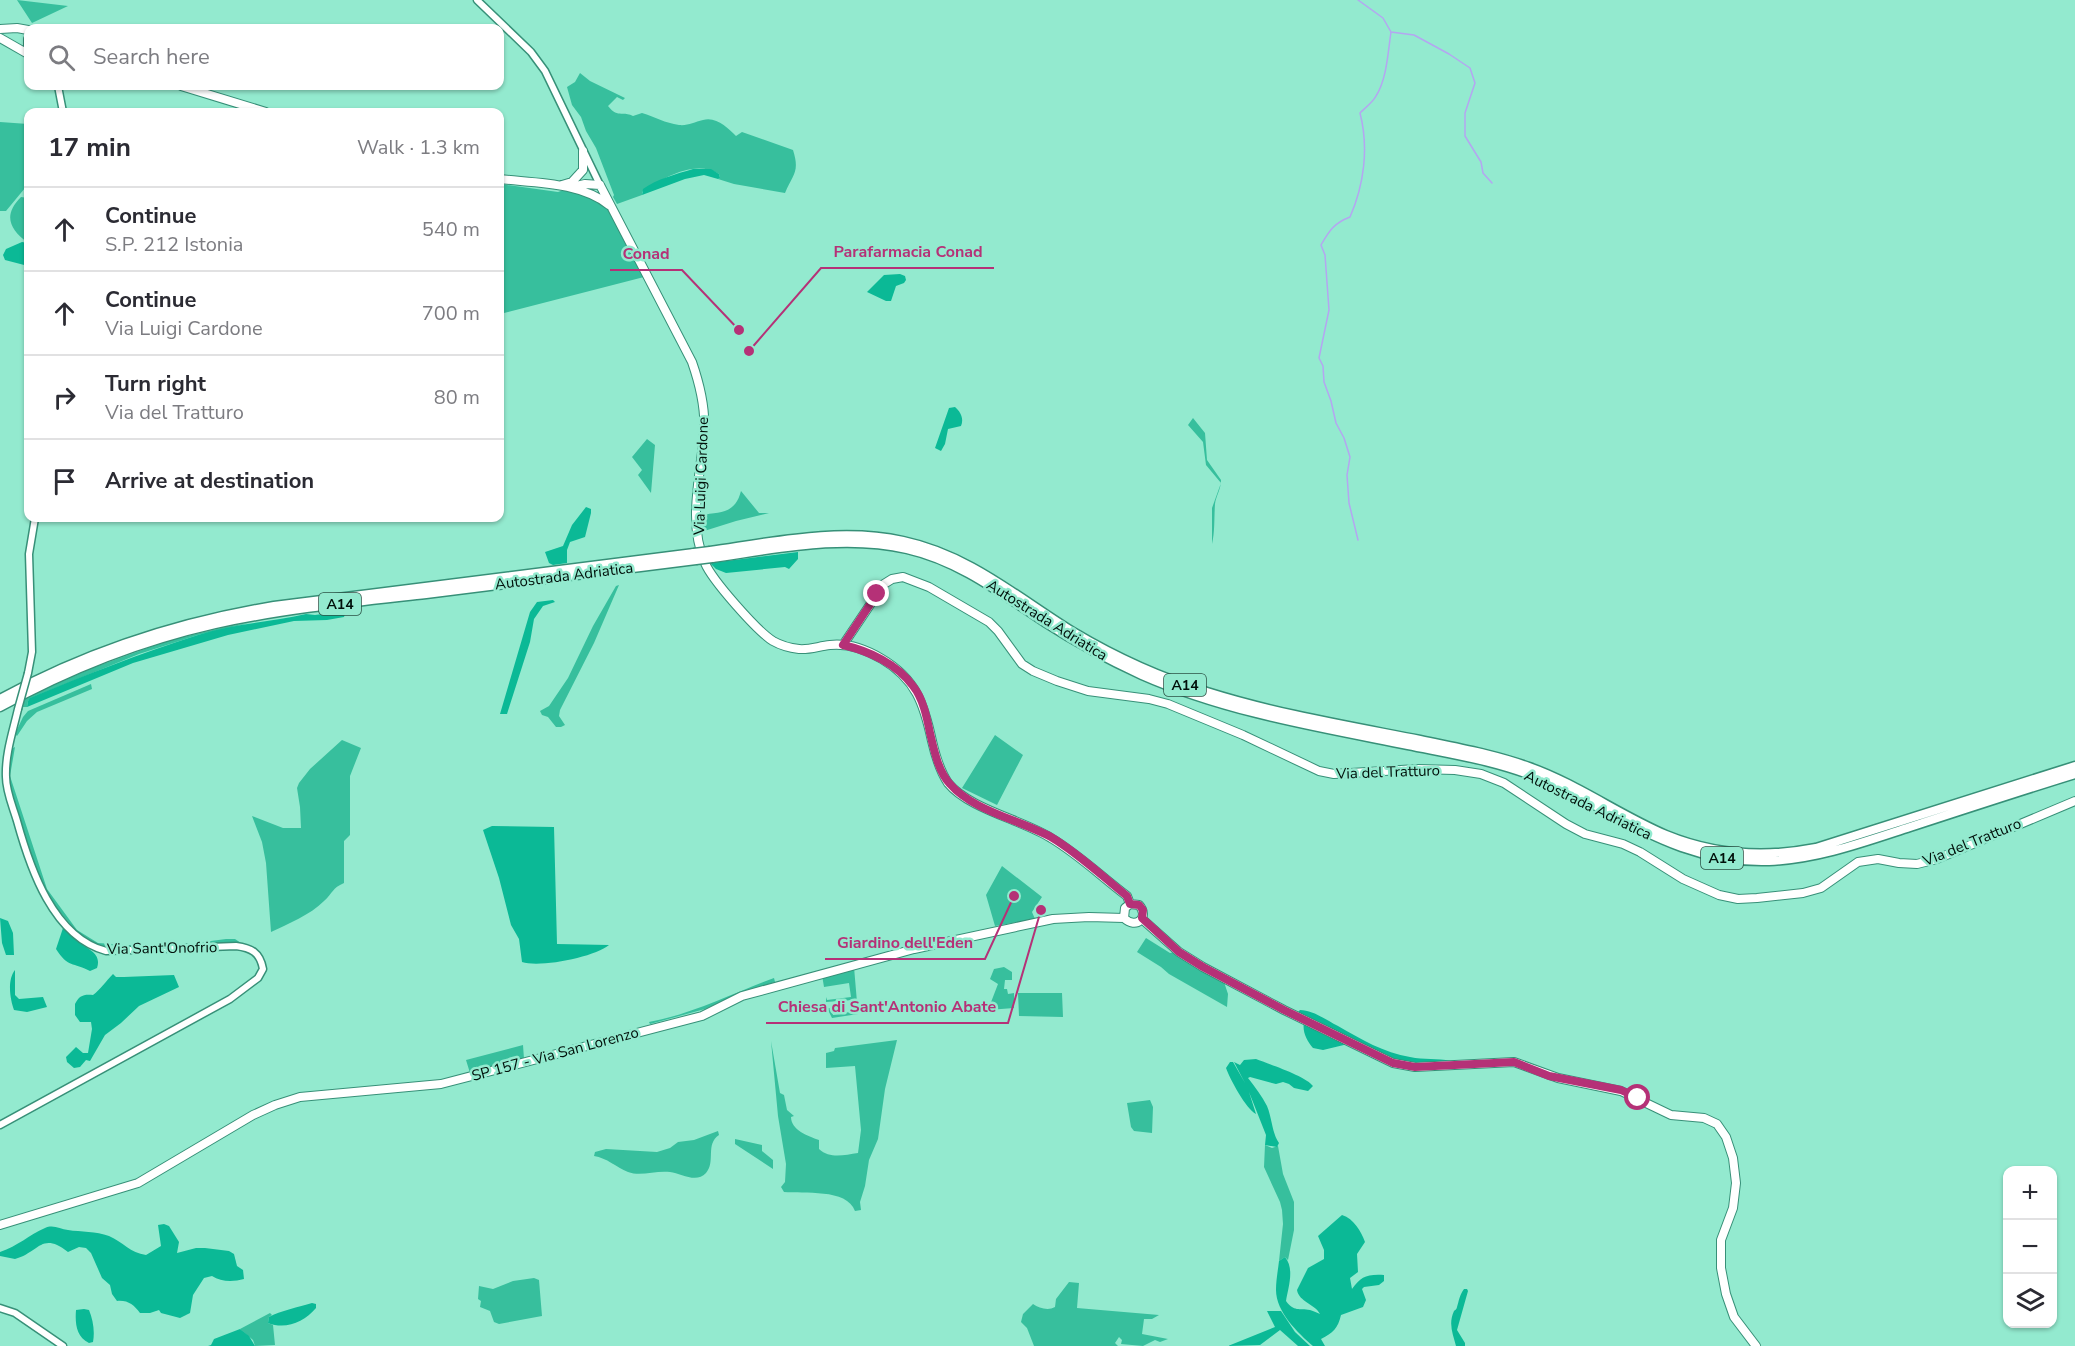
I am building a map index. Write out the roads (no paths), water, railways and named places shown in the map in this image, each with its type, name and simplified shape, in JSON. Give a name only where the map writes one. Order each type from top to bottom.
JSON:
[{"type":"highway","name":"Autostrada Adriatica","points":[[0,699],[59,669],[108,649],[216,616],[285,604],[806,542],[867,543],[911,550],[946,561],[1000,587],[1075,633],[1122,658],[1170,679],[1257,706],[1474,751],[1519,764],[1562,781],[1639,822],[1676,838],[1711,849],[1750,854],[1793,852],[1840,842],[2075,766]]},
{"type":"highway","name":"Autostrada Adriatica","points":[[0,707],[60,677],[110,656],[156,640],[224,622],[695,556]]},
{"type":"highway","name":"Autostrada Adriatica","points":[[1000,587],[1083,646],[1155,680],[1205,699],[1256,713],[1511,768],[1559,788],[1665,842],[1710,856],[1746,861],[1792,859],[1831,852],[2075,774]]},
{"type":"main road","points":[[0,29],[24,29]]},
{"type":"main road","points":[[0,38],[24,51]]},
{"type":"main road","points":[[194,90],[253,108]]},
{"type":"main road","points":[[560,186],[572,182],[583,170],[583,151]]},
{"type":"main road","points":[[504,179],[569,188],[602,199],[610,206]]},
{"type":"main road","points":[[569,188],[585,184],[600,185]]},
{"type":"main road","points":[[584,192],[597,189],[600,185]]},
{"type":"main road","name":"Via Luigi Cardone","points":[[600,185],[692,362],[699,380],[704,431],[698,483],[697,529],[700,547],[705,564],[755,627],[774,642],[797,649],[843,645],[860,649],[882,659],[899,671],[913,685],[925,713],[935,753],[948,782],[956,790],[967,799],[1051,837],[1127,896],[1130,904],[1136,903],[1142,907],[1144,913],[1142,918],[1179,952],[1238,986],[1393,1063],[1415,1067],[1514,1062],[1558,1078],[1621,1090],[1671,1115],[1704,1118],[1717,1124],[1726,1137],[1733,1158],[1736,1183],[1733,1208],[1721,1240],[1721,1268],[1726,1294],[1734,1317],[1756,1346]]},
{"type":"main road","name":"Via del Tratturo","points":[[843,645],[884,584],[903,576],[929,587],[989,622],[1022,664],[1057,681],[1088,691],[1149,699],[1168,704],[1327,773],[1417,769],[1455,770],[1481,774],[1504,783],[1575,829],[1631,848],[1701,888],[1719,895],[1738,898],[1787,896],[1821,888],[1858,862],[1870,859],[1917,864],[1937,859],[2075,801]]},
{"type":"main road","points":[[1130,904],[1125,908],[1124,918],[1133,924],[1138,923],[1142,918]]},
{"type":"main road","name":"SP 157 - Via San Lorenzo","points":[[0,1225],[138,1183],[253,1115],[300,1097],[441,1084],[702,1016],[742,996],[914,949],[1053,919],[1124,918]]},
{"type":"street","name":"Via Luigi Cardone","points":[[477,0],[503,24]]},
{"type":"street","name":"Via Luigi Cardone","points":[[504,25],[531,52],[545,71],[600,185]]},
{"type":"street","points":[[59,90],[62,108]]},
{"type":"street","name":"Via Sant'Onofrio","points":[[0,1125],[230,999],[258,978],[262,969],[256,952],[236,946],[106,951],[93,948],[76,937],[37,882],[6,784],[7,756],[32,652],[29,554],[34,522]]},
{"type":"street","points":[[0,1308],[15,1313],[63,1346]]},
{"type":"waterway","points":[[1358,0],[1383,18],[1391,32],[1414,35],[1470,68],[1475,83],[1465,113],[1465,136],[1481,162],[1483,173],[1492,183]]},
{"type":"waterway","points":[[1358,540],[1349,503],[1347,475],[1350,457],[1336,423],[1324,382],[1323,366],[1319,358],[1329,310],[1325,255],[1321,245],[1332,228],[1350,217],[1355,205],[1364,166],[1363,126],[1360,113],[1373,100],[1383,82],[1391,32]]},
{"type":"place","name":"Conad","points":[[739,330]]},
{"type":"place","name":"Parafarmacia Conad","points":[[749,351]]},
{"type":"place","name":"Giardino dell'Eden","points":[[1014,896]]},
{"type":"place","name":"Chiesa di Sant'Antonio Abate","points":[[1041,910]]}]
